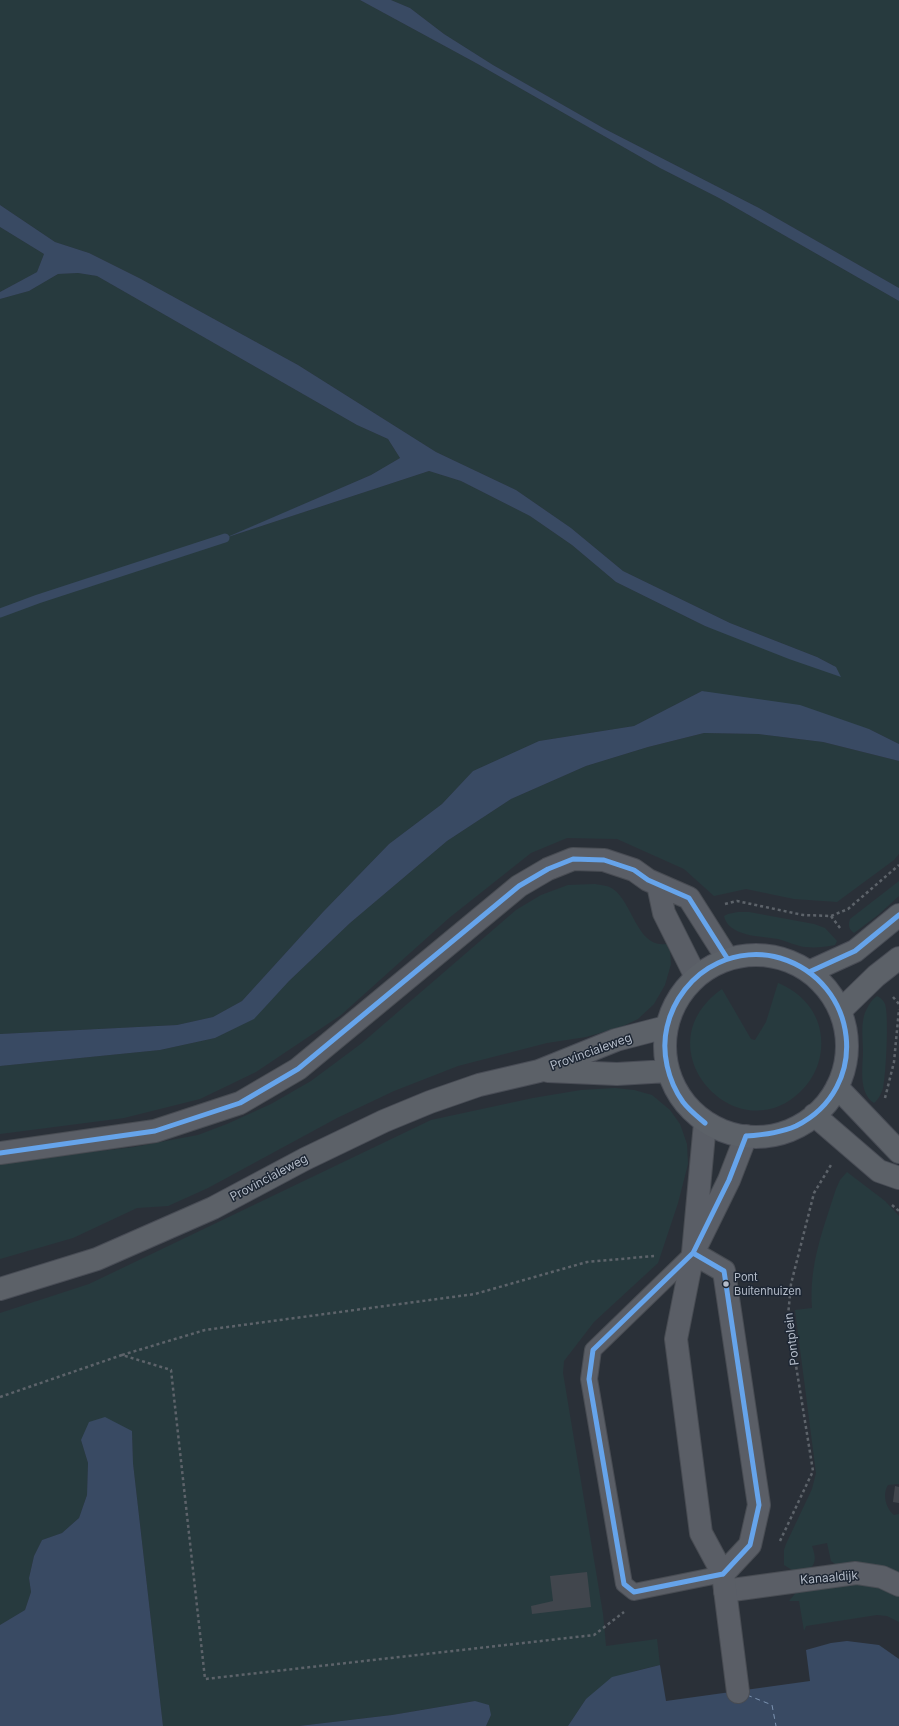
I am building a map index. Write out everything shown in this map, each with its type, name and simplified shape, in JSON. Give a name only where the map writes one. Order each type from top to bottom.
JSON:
[{"type":"main road","points":[[809,972],[855,951],[899,915]]},
{"type":"main road","points":[[761,954],[778,957],[794,963],[809,972],[828,989],[840,1011],[846,1035],[846,1060],[837,1087],[825,1104],[814,1115],[789,1130],[768,1136],[746,1136],[725,1132],[705,1122],[693,1112],[683,1101],[670,1079],[664,1054],[666,1028],[675,1002],[691,981],[712,965],[728,958],[761,954]]},
{"type":"main road","points":[[840,1011],[876,976],[899,958]]},
{"type":"main road","name":"Provincialeweg","points":[[0,1289],[97,1259],[213,1208],[305,1159],[384,1121],[430,1102],[479,1085],[539,1071],[616,1040],[666,1028]]},
{"type":"main road","name":"Provincialeweg","points":[[539,1071],[617,1074],[668,1071]]},
{"type":"main road","points":[[837,1087],[898,1151]]},
{"type":"main road","points":[[814,1115],[879,1171],[899,1178]]},
{"type":"street","points":[[0,1153],[155,1131],[240,1103],[298,1070],[519,886],[548,869],[573,859],[604,860],[634,870],[658,885],[689,898],[728,958]]},
{"type":"street","points":[[658,885],[664,914],[696,977]]},
{"type":"street","points":[[705,1122],[693,1253],[676,1339],[701,1533],[724,1583],[738,1692]]},
{"type":"street","points":[[693,1253],[729,1180],[746,1136]]},
{"type":"street","points":[[693,1253],[724,1271],[759,1505],[750,1545],[724,1583]]},
{"type":"street","name":"Kanaaldijk","points":[[781,1583],[856,1573],[882,1577],[899,1585]]},
{"type":"street","points":[[724,1583],[781,1583]]},
{"type":"lane","points":[[693,1253],[592,1350],[589,1379],[624,1584],[634,1592],[724,1583]]},
{"type":"path","points":[[702,918],[723,905],[737,901],[803,914],[831,916],[848,909],[899,865]]},
{"type":"path","points":[[868,1121],[885,1100],[894,1062],[899,1009]]},
{"type":"path","name":"Pontplein","points":[[781,1583],[777,1547],[812,1471],[788,1316],[791,1284],[814,1193],[837,1154],[846,1144]]},
{"type":"path","points":[[0,1397],[122,1355],[205,1330],[475,1294],[587,1262],[693,1253]]},
{"type":"path","points":[[122,1355],[171,1370],[205,1679],[594,1635],[627,1610]]},
{"type":"green space","points":[[0,0],[360,0],[476,63],[660,168],[719,198],[899,301],[899,744],[869,729],[702,691],[634,726],[539,741],[473,771],[442,804],[389,844],[323,912],[242,1001],[213,1017],[177,1025],[0,1034],[0,299],[29,291],[58,274],[78,273],[97,276],[357,425],[388,439],[400,458],[371,475],[231,536],[429,471],[461,481],[530,516],[572,545],[616,582],[705,626],[836,667],[817,657],[730,623],[623,571],[571,528],[516,490],[436,452],[298,365],[141,279],[89,253],[55,242],[0,205]]},
{"type":"green space","points":[[391,0],[899,0],[899,288],[759,208],[605,129],[493,65],[444,34],[410,8]]},
{"type":"green space","points":[[0,227],[44,254],[37,272],[0,292]]},
{"type":"green space","points":[[704,733],[758,734],[823,742],[899,761],[899,854],[894,860],[837,902],[794,899],[746,889],[714,896],[684,869],[617,839],[567,838],[531,853],[449,918],[341,1015],[256,1072],[200,1099],[124,1118],[0,1134],[0,1066],[160,1050],[215,1038],[253,1019],[289,981],[350,923],[447,841],[511,799],[586,766],[648,747]]},
{"type":"green space","points":[[899,881],[899,896],[878,915],[854,933],[852,932],[849,927],[850,919]]},
{"type":"green space","points":[[595,884],[607,886],[613,889],[626,904],[636,923],[648,939],[656,943],[666,944],[670,951],[671,964],[665,985],[654,1004],[638,1019],[621,1027],[586,1037],[547,1043],[458,1066],[394,1091],[337,1118],[208,1188],[168,1206],[137,1208],[73,1238],[0,1259],[0,1163],[134,1147],[198,1135],[227,1124],[271,1104],[311,1081],[362,1043],[516,910],[541,895],[568,885]]},
{"type":"green space","points":[[738,912],[749,912],[814,924],[825,928],[837,941],[835,945],[805,947],[778,939],[739,932],[727,923],[724,916]]},
{"type":"green space","points":[[778,983],[801,997],[813,1011],[817,1019],[820,1028],[821,1052],[814,1074],[800,1092],[775,1108],[749,1110],[725,1102],[706,1085],[694,1063],[690,1038],[699,1012],[722,989],[751,1039],[755,1040],[766,1022]]},
{"type":"green space","points":[[877,996],[882,999],[885,1004],[887,1020],[887,1045],[883,1088],[880,1096],[874,1103],[869,1099],[863,1086],[862,1029],[866,1010]]},
{"type":"green space","points":[[615,1088],[634,1090],[652,1095],[670,1110],[680,1124],[687,1144],[688,1164],[678,1203],[658,1263],[594,1322],[564,1361],[563,1373],[603,1614],[606,1646],[657,1639],[660,1665],[635,1671],[586,1699],[568,1726],[486,1726],[491,1715],[475,1701],[392,1715],[299,1726],[163,1726],[133,1463],[132,1431],[81,1440],[88,1463],[87,1495],[79,1518],[62,1533],[42,1540],[34,1556],[29,1578],[31,1592],[25,1610],[0,1625],[0,1313],[89,1284],[431,1120],[533,1098],[581,1090]]},
{"type":"green space","points":[[847,1172],[885,1201],[899,1216],[899,1484],[888,1485],[885,1497],[891,1512],[894,1515],[899,1514],[899,1576],[838,1566],[831,1561],[827,1543],[812,1546],[815,1558],[814,1564],[810,1569],[797,1573],[784,1565],[784,1550],[786,1544],[812,1489],[816,1473],[795,1310],[812,1308],[813,1277],[818,1247],[836,1189],[840,1180]]},
{"type":"green space","points":[[859,1580],[899,1595],[899,1622],[887,1616],[877,1615],[806,1626],[804,1631],[799,1601],[789,1601],[799,1589]]},
{"type":"water","points":[[360,0],[391,0],[410,8],[444,34],[493,65],[605,129],[759,208],[899,288],[899,301],[719,198],[660,168],[476,63]]},
{"type":"water","points":[[0,205],[55,242],[89,253],[141,279],[298,365],[436,452],[516,490],[571,528],[623,571],[730,623],[817,657],[836,667],[841,677],[789,659],[705,626],[616,582],[572,545],[530,516],[461,481],[429,471],[225,538],[371,475],[400,458],[388,439],[357,425],[97,276],[78,273],[58,274],[29,291],[0,299],[0,292],[37,272],[44,254],[0,227]]},
{"type":"water","points":[[702,691],[800,705],[869,729],[899,744],[899,761],[823,742],[758,734],[704,733],[648,747],[586,766],[511,799],[447,841],[350,923],[289,981],[254,1019],[215,1038],[160,1050],[0,1066],[0,1034],[177,1025],[213,1017],[242,1001],[323,912],[389,844],[442,804],[473,771],[539,741],[634,726]]},
{"type":"water","points":[[105,1417],[132,1431],[133,1463],[163,1726],[0,1726],[0,1625],[25,1610],[31,1592],[29,1578],[34,1556],[42,1540],[62,1533],[79,1518],[87,1495],[88,1463],[81,1440],[89,1422]]},
{"type":"water","points":[[847,1641],[879,1645],[899,1659],[899,1726],[568,1726],[586,1699],[612,1677],[660,1665],[666,1701],[810,1681],[806,1650],[831,1643]]},
{"type":"water","points":[[475,1701],[489,1705],[491,1715],[486,1726],[299,1726],[392,1715]]},
{"type":"building","points":[[895,1486],[899,1487],[899,1503],[893,1502]]},
{"type":"building","points":[[587,1572],[591,1607],[532,1614],[531,1606],[553,1601],[550,1576]]},
{"type":"waterway","points":[[0,613],[38,599],[225,538]]},
{"type":"ferry route","points":[[747,1695],[772,1705],[776,1726]]},
{"type":"transit line","points":[[0,1153],[155,1131],[240,1103],[298,1069],[519,886],[548,869],[573,859],[604,860],[634,870],[648,880],[689,898],[727,958]]},
{"type":"transit line","points":[[809,972],[855,951],[899,915]]},
{"type":"transit line","points":[[705,1123],[683,1102],[673,1085],[667,1066],[665,1056],[665,1037],[674,1007],[685,989],[692,981],[700,974],[718,963],[749,955],[765,955],[780,958],[806,971],[827,989],[840,1012],[846,1037],[845,1062],[837,1087],[820,1109],[796,1126],[771,1133],[746,1136]]},
{"type":"transit line","points":[[723,1574],[634,1592],[624,1584],[589,1379],[593,1350],[693,1253],[729,1180],[746,1136]]},
{"type":"transit line","points":[[693,1253],[724,1271],[759,1505],[750,1545],[723,1574]]},
{"type":"place","name":"Pont Buitenhuizen","points":[[726,1284]]}]
